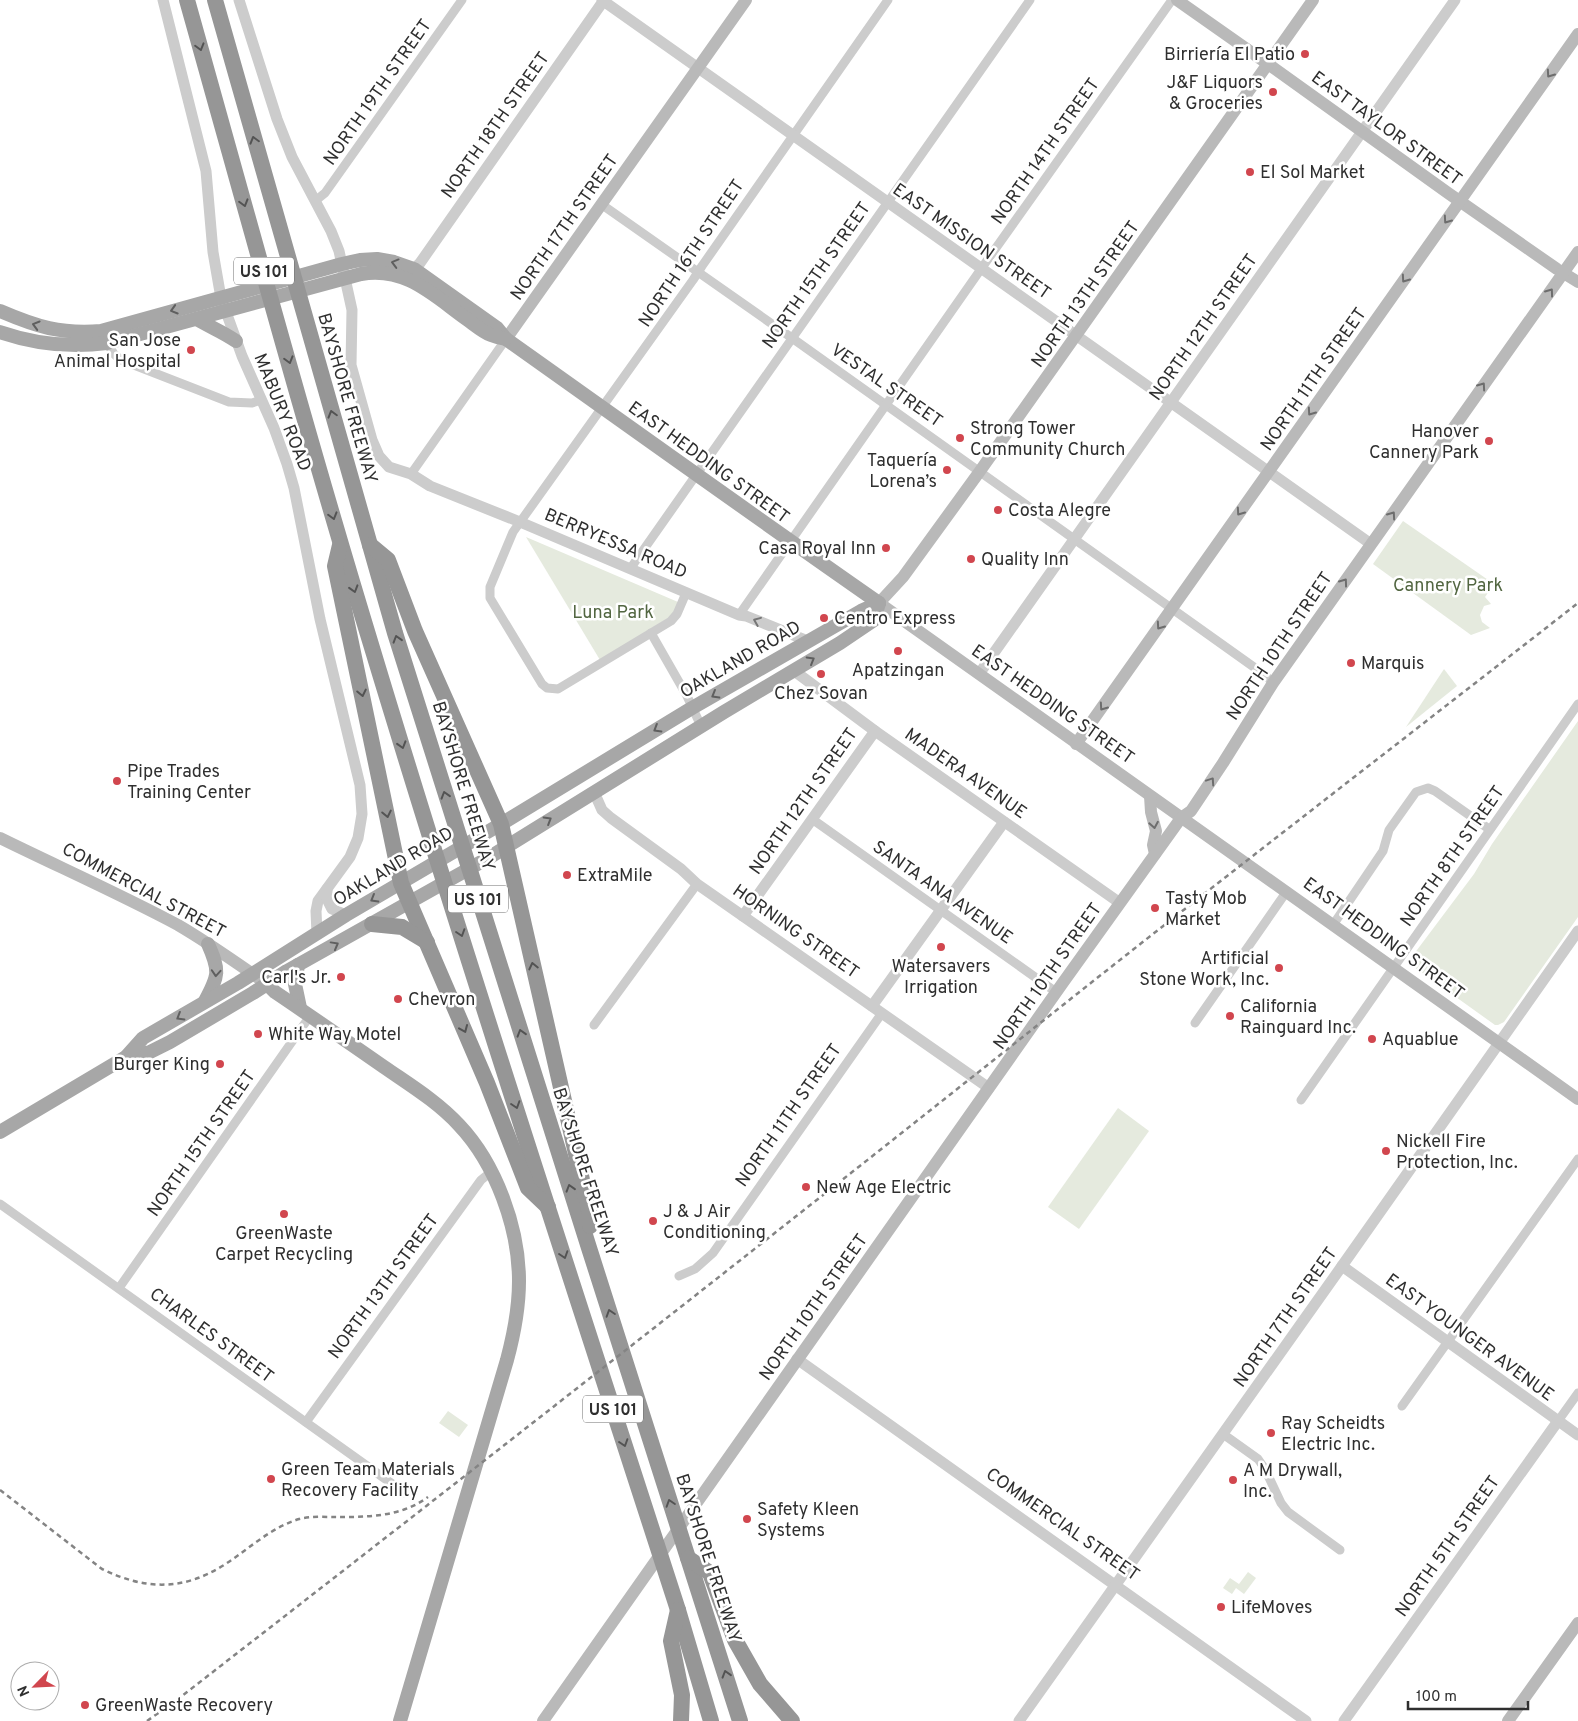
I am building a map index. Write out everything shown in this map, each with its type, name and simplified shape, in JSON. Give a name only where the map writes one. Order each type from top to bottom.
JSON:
[{"type":"highway","name":"US 101","points":[[187,0],[340,543],[434,849],[678,1610],[711,1721]]},
{"type":"highway","name":"BAYSHORE FREEWAY","points":[[215,0],[370,545],[454,822],[740,1721]]},
{"type":"highway","points":[[340,543],[335,566],[405,880],[427,942],[487,1083],[528,1188],[549,1208]]},
{"type":"highway","points":[[370,545],[388,560],[415,631],[500,824],[507,846],[590,1215],[590,1251]]},
{"type":"highway","points":[[372,924],[402,927],[427,942]]},
{"type":"highway","points":[[688,1558],[710,1574],[735,1640],[760,1684],[792,1721]]},
{"type":"highway","points":[[678,1610],[670,1641],[682,1695],[681,1721]]},
{"type":"main road","name":"NORTH 17TH STREET","points":[[506,339],[746,0]]},
{"type":"main road","name":"EAST TAYLOR STREET","points":[[1177,0],[1460,201],[1578,282]]},
{"type":"main road","name":"NORTH 13TH STREET","points":[[879,603],[907,571],[980,471],[1313,0]]},
{"type":"main road","name":"NORTH 11TH STREET","points":[[1076,744],[1578,34]]},
{"type":"main road","name":"NORTH 10TH STREET","points":[[543,1721],[1056,992],[1181,818],[1191,811],[1273,683],[1578,252]]},
{"type":"main road","name":"EAST HEDDING STREET","points":[[226,311],[248,306],[319,279],[342,264],[377,259],[394,262],[414,269],[497,328],[506,339],[602,409],[1287,891],[1578,1099]]},
{"type":"main road","name":"EAST HEDDING STREET","points":[[221,298],[244,292],[319,279],[345,278],[378,272],[394,274],[404,277],[421,287],[489,335],[506,339]]},
{"type":"main road","points":[[0,311],[39,326],[68,332],[85,332],[117,327],[221,298]]},
{"type":"main road","points":[[0,332],[36,342],[62,346],[90,346],[226,311]]},
{"type":"main road","points":[[196,319],[210,327],[217,328],[236,341]]},
{"type":"main road","name":"OAKLAND ROAD","points":[[0,1132],[126,1057],[144,1038],[346,915],[692,708],[861,611],[879,603]]},
{"type":"main road","name":"OAKLAND ROAD","points":[[126,1057],[150,1052],[490,857],[701,726],[840,643],[874,620],[879,603]]},
{"type":"main road","points":[[1150,796],[1151,812],[1156,831],[1153,845],[1155,854]]},
{"type":"main road","name":"COMMERCIAL STREET","points":[[0,838],[117,894],[179,926],[218,949],[267,984],[275,992],[437,1105],[460,1126],[476,1146],[491,1172],[505,1204],[513,1229],[519,1281],[515,1327],[507,1360],[400,1721]]},
{"type":"main road","points":[[205,1002],[214,985],[217,972],[216,962],[208,944]]},
{"type":"main road","points":[[298,966],[295,984],[305,1012]]},
{"type":"main road","points":[[1508,1721],[1578,1623]]},
{"type":"street","name":"MABURY ROAD","points":[[163,0],[206,171],[214,252],[221,298],[236,341],[274,428],[294,488],[320,619],[360,785],[362,814],[358,838],[350,857],[318,901],[316,911],[317,934]]},
{"type":"street","name":"BERRYESSA ROAD","points":[[239,0],[286,142],[331,231],[342,264],[352,310],[351,365],[378,456],[389,467],[412,474],[430,486],[739,615],[746,616],[808,641]]},
{"type":"street","name":"NORTH 19TH STREET","points":[[315,201],[325,193],[462,0]]},
{"type":"street","name":"EAST MISSION STREET","points":[[603,0],[1371,544]]},
{"type":"street","name":"NORTH 18TH STREET","points":[[414,269],[603,0]]},
{"type":"street","name":"NORTH 16TH STREET","points":[[686,593],[677,614],[671,621],[558,689],[547,688],[542,684],[490,598],[490,587],[513,532],[698,273],[792,135],[888,0]]},
{"type":"street","name":"NORTH 15TH STREET","points":[[630,569],[1030,0]]},
{"type":"street","name":"NORTH 14TH STREET","points":[[739,615],[1172,0]]},
{"type":"street","name":"NORTH 12TH STREET","points":[[979,674],[1455,0]]},
{"type":"street","name":"VESTAL STREET","points":[[602,204],[1074,538],[1265,675],[1273,683]]},
{"type":"street","name":"NORTH 17TH STREET","points":[[412,474],[506,339]]},
{"type":"street","points":[[107,343],[114,354],[121,360],[194,390],[229,402],[252,403],[261,400]]},
{"type":"street","points":[[651,634],[678,679],[701,726]]},
{"type":"street","name":"MADERA AVENUE","points":[[793,670],[875,731],[1120,903]]},
{"type":"street","name":"NORTH 8TH STREET","points":[[1301,1100],[1578,704]]},
{"type":"street","name":"NORTH 12TH STREET","points":[[743,916],[875,731]]},
{"type":"street","points":[[1333,924],[1383,851],[1389,830],[1416,792],[1428,788],[1435,791],[1489,829]]},
{"type":"street","name":"HORNING STREET","points":[[594,792],[602,810],[681,869],[697,884],[989,1088]]},
{"type":"street","name":"SANTA ANA AVENUE","points":[[812,819],[1056,992]]},
{"type":"street","name":"NORTH 11TH STREET","points":[[679,1276],[695,1269],[713,1253],[877,1010],[941,911],[1004,822]]},
{"type":"street","points":[[594,1025],[697,884]]},
{"type":"street","points":[[327,889],[327,899],[332,909],[346,915]]},
{"type":"street","points":[[1195,1023],[1287,891]]},
{"type":"street","name":"NORTH 7TH STREET","points":[[1019,1721],[1578,931]]},
{"type":"street","name":"NORTH 15TH STREET","points":[[119,1288],[305,1012]]},
{"type":"street","points":[[1402,1406],[1578,1160]]},
{"type":"street","name":"NORTH 13TH STREET","points":[[306,1422],[481,1180],[491,1172]]},
{"type":"street","name":"CHARLES STREET","points":[[0,1204],[405,1493]]},
{"type":"street","name":"EAST YOUNGER AVENUE","points":[[1342,1266],[1578,1435]]},
{"type":"street","name":"COMMERCIAL STREET","points":[[797,1359],[1306,1721]]},
{"type":"street","name":"NORTH 5TH STREET","points":[[1344,1721],[1578,1393]]},
{"type":"street","points":[[1223,1434],[1258,1459],[1265,1469],[1281,1503],[1288,1512],[1340,1550]]},
{"type":"green space","name":"Cannery Park","points":[[1403,521],[1494,584],[1485,597],[1491,604],[1484,606],[1480,615],[1482,622],[1490,628],[1471,635],[1373,564]]},
{"type":"green space","name":"Luna Park","points":[[526,537],[678,602],[673,615],[600,660]]},
{"type":"green space","points":[[1444,669],[1457,686],[1406,727]]},
{"type":"green space","points":[[1578,721],[1578,917],[1504,1022],[1495,1025],[1414,967],[1411,964],[1411,958],[1474,874],[1492,844]]},
{"type":"green space","points":[[1118,1108],[1149,1131],[1079,1229],[1048,1207]]},
{"type":"green space","points":[[448,1411],[468,1425],[459,1437],[439,1423]]},
{"type":"green space","points":[[1248,1572],[1256,1578],[1244,1594],[1236,1588],[1232,1594],[1223,1588],[1230,1578],[1239,1584]]},
{"type":"railway","points":[[147,1721],[178,1699],[498,1450],[1166,924],[1578,603]]},
{"type":"railway","points":[[0,1490],[102,1569],[133,1581],[164,1585],[194,1580],[209,1573],[224,1565],[269,1533],[299,1519],[313,1517],[361,1517],[396,1512],[418,1504],[428,1497]]},
{"type":"place","name":"Birriería El Patio","points":[[1305,54]]},
{"type":"place","name":"J&F Liquors & Groceries","points":[[1273,92]]},
{"type":"place","name":"El Sol Market","points":[[1250,172]]},
{"type":"place","name":"San Jose Animal Hospital","points":[[191,350]]},
{"type":"place","name":"Strong Tower Community Church","points":[[960,438]]},
{"type":"place","name":"Hanover Cannery Park","points":[[1489,441]]},
{"type":"place","name":"Taquería Lorena’s","points":[[947,470]]},
{"type":"place","name":"Costa Alegre","points":[[998,510]]},
{"type":"place","name":"Casa Royal Inn","points":[[886,548]]},
{"type":"place","name":"Quality Inn","points":[[971,559]]},
{"type":"place","name":"Centro Express","points":[[824,618]]},
{"type":"place","name":"Apatzingan","points":[[898,651]]},
{"type":"place","name":"Marquis","points":[[1351,663]]},
{"type":"place","name":"Chez Sovan","points":[[821,674]]},
{"type":"place","name":"Pipe Trades Training Center","points":[[117,781]]},
{"type":"place","name":"ExtraMile","points":[[567,875]]},
{"type":"place","name":"Tasty Mob Market","points":[[1155,908]]},
{"type":"place","name":"Watersavers Irrigation","points":[[941,947]]},
{"type":"place","name":"Artificial Stone Work, Inc.","points":[[1279,968]]},
{"type":"place","name":"Carl's Jr.","points":[[341,977]]},
{"type":"place","name":"Chevron","points":[[398,999]]},
{"type":"place","name":"California Rainguard Inc.","points":[[1230,1016]]},
{"type":"place","name":"White Way Motel","points":[[258,1034]]},
{"type":"place","name":"Aquablue","points":[[1372,1039]]},
{"type":"place","name":"Burger King","points":[[220,1064]]},
{"type":"place","name":"Nickell Fire Protection, Inc.","points":[[1386,1151]]},
{"type":"place","name":"New Age Electric","points":[[806,1187]]},
{"type":"place","name":"GreenWaste Carpet Recycling","points":[[284,1214]]},
{"type":"place","name":"J & J Air Conditioning","points":[[653,1221]]},
{"type":"place","name":"Ray Scheidts Electric Inc.","points":[[1271,1433]]},
{"type":"place","name":"Green Team Materials Recovery Facility","points":[[271,1479]]},
{"type":"place","name":"A M Drywall, Inc.","points":[[1233,1480]]},
{"type":"place","name":"Safety Kleen Systems","points":[[747,1519]]},
{"type":"place","name":"LifeMoves","points":[[1221,1607]]},
{"type":"place","name":"GreenWaste Recovery","points":[[85,1705]]}]
